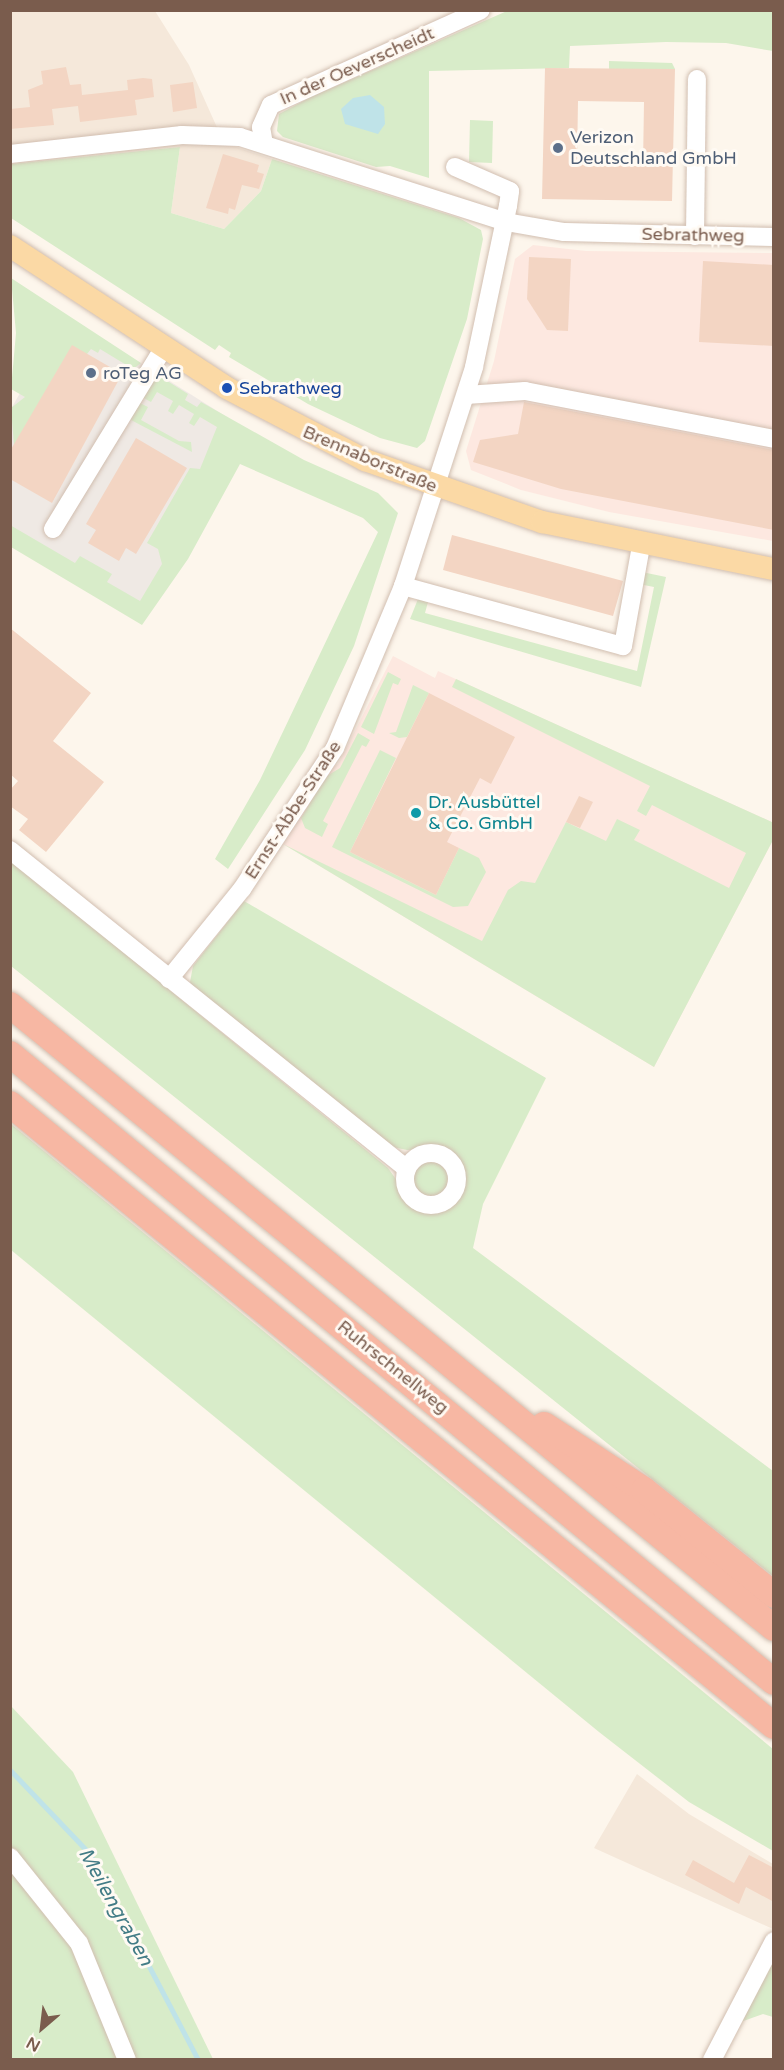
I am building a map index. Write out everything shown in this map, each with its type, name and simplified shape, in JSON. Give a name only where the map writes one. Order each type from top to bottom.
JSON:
[{"type":"highway","points":[[10,1005],[774,1628]]},
{"type":"highway","name":"Ruhrschnellweg","points":[[10,1054],[774,1682]]},
{"type":"highway","points":[[10,1104],[773,1726]]},
{"type":"highway","points":[[474,1384],[644,1490],[774,1595]]},
{"type":"main road","name":"Brennaborstraße","points":[[10,246],[164,347],[292,425],[436,489],[542,522],[641,546],[774,568]]},
{"type":"street","name":"In der Oeverscheidt","points":[[264,144],[261,128],[271,105],[481,10]]},
{"type":"street","points":[[697,79],[702,231]]},
{"type":"street","name":"Sebrathweg","points":[[10,154],[192,134],[264,144],[506,222],[564,232],[702,231],[774,237]]},
{"type":"street","points":[[436,489],[466,395],[506,222],[510,191],[455,167]]},
{"type":"street","points":[[53,529],[164,347]]},
{"type":"street","points":[[466,395],[525,391],[774,439]]},
{"type":"street","name":"Ernst-Abbe-Straße","points":[[168,979],[242,889],[335,748],[403,586],[436,489]]},
{"type":"street","points":[[403,586],[623,646],[641,546]]},
{"type":"street","points":[[10,849],[168,979],[407,1169]]},
{"type":"street","points":[[10,1857],[80,1943],[127,2060]]},
{"type":"street","points":[[712,2060],[774,1941]]},
{"type":"shaded area","points":[[11,10],[155,11],[189,65],[224,143],[272,159],[261,191],[224,229],[171,213],[180,147],[11,164]]},
{"type":"shaded area","points":[[533,245],[586,251],[773,253],[773,541],[609,512],[521,490],[471,470],[466,451],[494,361],[515,259]]},
{"type":"shaded area","points":[[64,315],[254,434],[142,622],[11,545],[11,409]]},
{"type":"shaded area","points":[[393,656],[435,678],[438,671],[774,823],[773,840],[654,1067],[283,844],[326,771],[338,764]]},
{"type":"shaded area","points":[[637,1774],[689,1814],[773,1864],[773,1929],[594,1848]]},
{"type":"green space","points":[[507,11],[773,11],[773,51],[726,43],[666,42],[570,46],[569,68],[429,71],[429,178],[390,166],[376,167],[283,137],[277,131],[279,114],[311,97]]},
{"type":"green space","points":[[609,61],[672,63],[675,69],[609,69]]},
{"type":"green space","points":[[470,120],[493,121],[492,163],[469,162]]},
{"type":"green space","points":[[180,147],[171,213],[224,229],[261,191],[272,159],[459,218],[481,230],[483,239],[467,319],[425,441],[417,448],[380,438],[308,404],[229,357],[231,353],[219,345],[215,350],[11,218],[11,164]]},
{"type":"green space","points":[[11,278],[141,363],[133,369],[100,349],[98,353],[91,349],[14,445],[11,408],[25,397],[11,389],[16,333]]},
{"type":"green space","points":[[161,377],[188,394],[185,400],[197,407],[201,402],[304,460],[378,493],[398,513],[354,646],[305,750],[228,869],[215,859],[260,780],[378,532],[363,518],[240,464],[188,559],[142,625],[11,547],[10,525],[75,563],[80,556],[112,574],[107,582],[140,601],[162,564],[158,549],[147,543],[190,468],[200,469],[217,427],[200,417],[194,426],[189,423],[194,414],[179,405],[173,414],[168,411],[173,401],[157,392],[151,402],[140,396],[147,384]]},
{"type":"green space","points":[[136,401],[148,407],[141,420],[179,441],[191,442],[192,452],[131,420]]},
{"type":"green space","points":[[642,572],[666,577],[641,687],[410,619],[418,599],[428,602],[425,613],[637,671],[654,587],[639,584]]},
{"type":"green space","points":[[388,672],[401,679],[398,685],[393,683],[374,734],[361,727]]},
{"type":"green space","points":[[456,679],[774,823],[773,840],[654,1067],[283,844],[482,941],[508,890],[521,881],[535,883],[566,822],[606,841],[617,819],[640,830],[634,840],[729,888],[746,853],[652,805],[646,816],[637,811],[650,786],[452,687]]},
{"type":"green space","points":[[413,685],[429,693],[407,737],[399,738],[389,733],[396,732]]},
{"type":"green space","points":[[358,733],[370,740],[366,747],[362,745],[323,821],[328,824],[322,837],[305,828],[301,818],[325,777],[340,768]]},
{"type":"green space","points":[[380,750],[396,758],[350,852],[436,895],[459,848],[479,858],[486,872],[468,906],[453,907],[332,847]]},
{"type":"green space","points":[[10,860],[388,1168],[415,1206],[437,1211],[456,1201],[463,1184],[461,1164],[445,1149],[407,1150],[383,1145],[196,993],[190,982],[193,966],[244,901],[546,1078],[483,1204],[473,1248],[773,1471],[773,1576],[11,966]]},
{"type":"green space","points":[[11,1124],[773,1749],[773,1851],[689,1802],[599,1732],[11,1250]]},
{"type":"green space","points":[[431,1162],[443,1167],[448,1179],[443,1191],[431,1196],[419,1191],[414,1179],[419,1167]]},
{"type":"green space","points":[[10,1705],[73,1772],[213,2059],[11,2059]]},
{"type":"green space","points":[[773,1964],[773,2017],[763,2014],[735,2024],[764,1969]]},
{"type":"water","points":[[370,95],[384,107],[385,124],[378,134],[345,124],[341,109],[353,98]]},
{"type":"building","points":[[66,67],[70,85],[81,84],[82,95],[128,90],[127,80],[143,78],[152,79],[154,97],[135,100],[137,115],[80,122],[78,106],[52,109],[54,125],[10,129],[10,109],[30,107],[28,90],[43,84],[41,71]]},
{"type":"building","points":[[545,68],[675,69],[672,201],[542,199]],"holes":[[[578,101],[644,102],[643,165],[577,163]]]},
{"type":"building","points":[[193,82],[197,108],[173,112],[170,85]]},
{"type":"building","points":[[223,154],[259,165],[257,172],[264,174],[259,189],[242,185],[235,210],[229,208],[228,214],[206,208]]},
{"type":"building","points":[[529,257],[571,259],[568,331],[547,330],[527,299]]},
{"type":"building","points":[[703,261],[774,265],[774,346],[699,342]]},
{"type":"building","points":[[72,345],[122,374],[52,503],[10,479],[10,451]]},
{"type":"building","points":[[524,402],[774,450],[774,530],[561,489],[473,462],[480,440],[518,434]]},
{"type":"building","points":[[136,438],[187,468],[136,554],[126,548],[119,561],[88,543],[96,530],[86,524]]},
{"type":"building","points":[[452,535],[623,581],[613,616],[443,570]]},
{"type":"building","points":[[10,628],[91,693],[53,741],[104,782],[46,852],[19,830],[28,819],[10,806],[10,790],[18,781],[10,774]]},
{"type":"building","name":"Dr. Ausbüttel & Co. GmbH","points":[[429,693],[515,737],[491,784],[480,778],[447,842],[459,848],[436,895],[350,852]]},
{"type":"building","points":[[579,796],[593,802],[580,828],[566,822]]},
{"type":"building","points":[[749,1855],[774,1868],[774,1902],[746,1887],[739,1904],[685,1875],[693,1860],[734,1883]]},
{"type":"waterway","name":"Meilengraben","points":[[10,1770],[90,1854],[198,2060]]},
{"type":"place","name":"Verizon Deutschland GmbH","points":[[558,148]]},
{"type":"place","name":"roTeg AG","points":[[91,373]]},
{"type":"place","name":"Sebrathweg","points":[[227,388]]},
{"type":"place","name":"Dr. Ausbüttel & Co. GmbH","points":[[416,813]]}]
